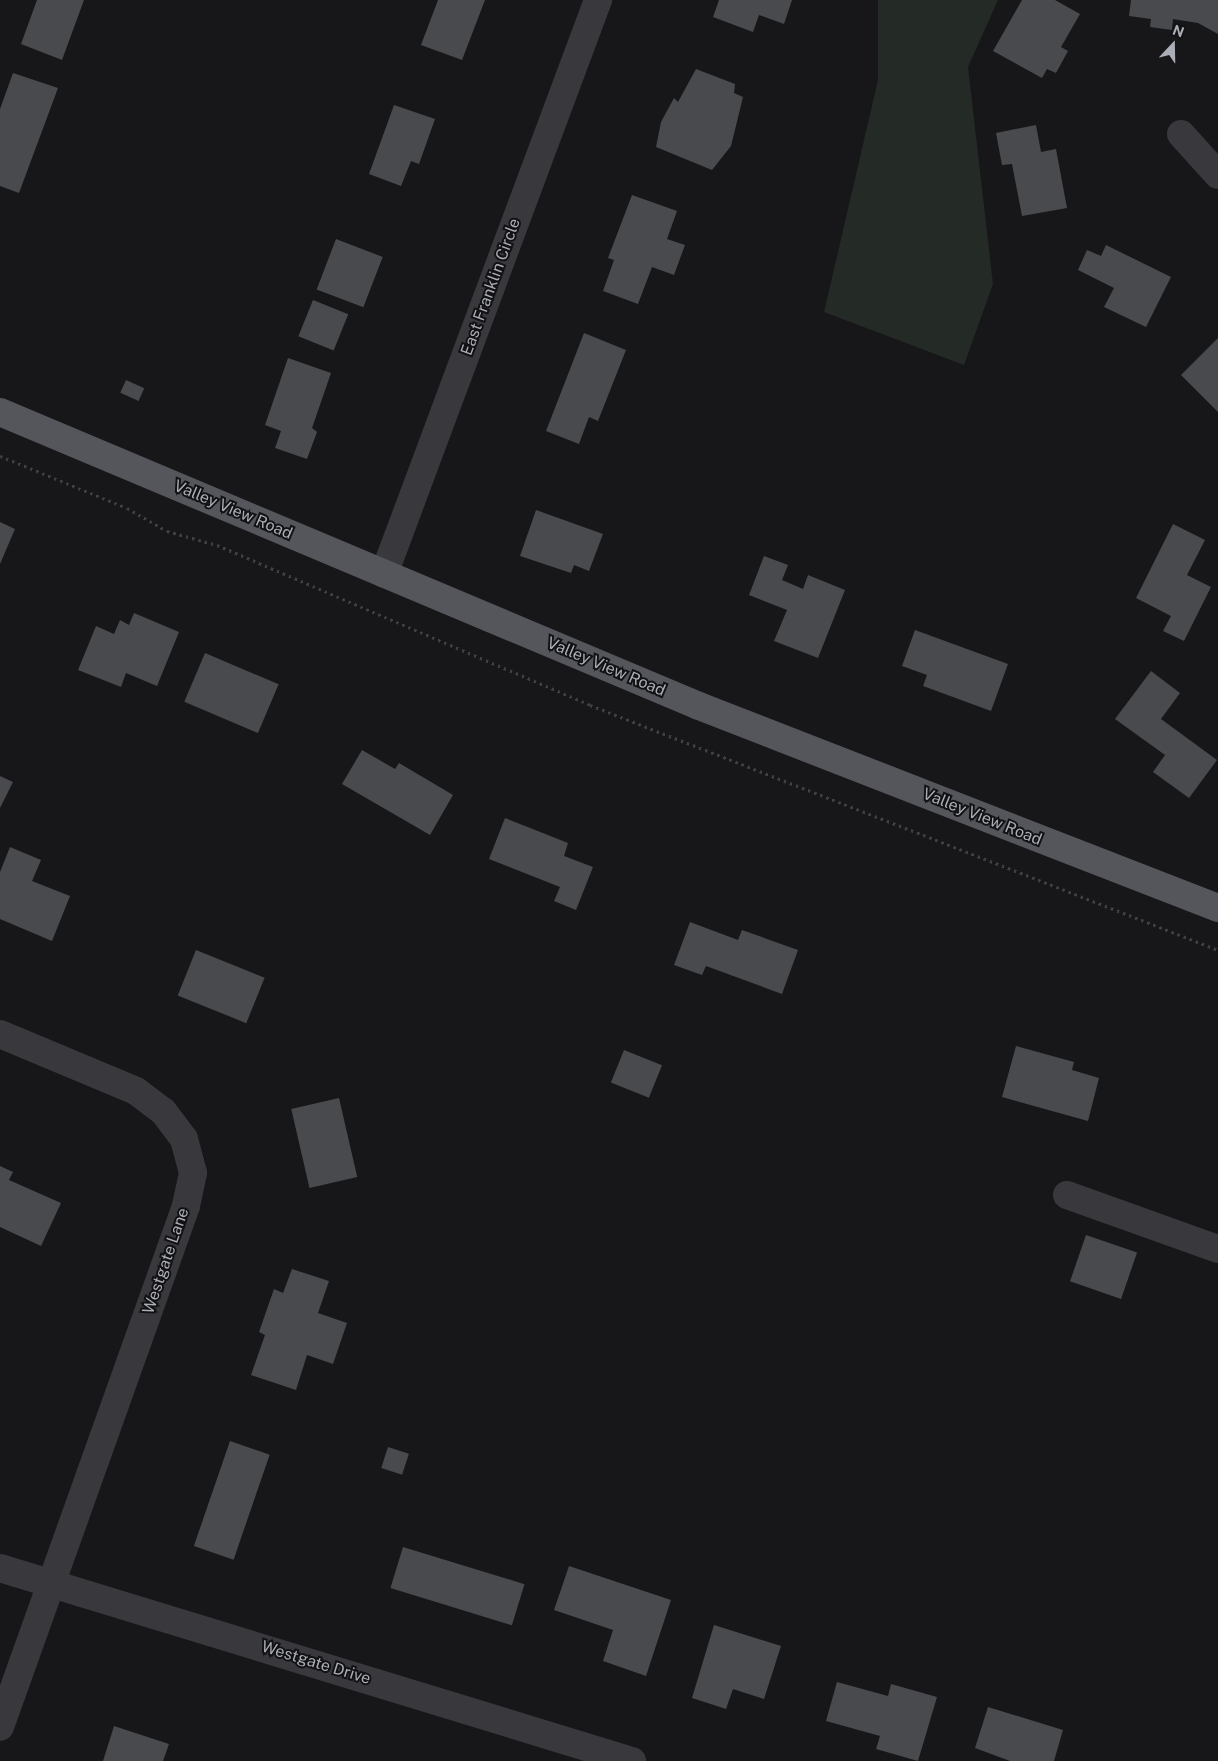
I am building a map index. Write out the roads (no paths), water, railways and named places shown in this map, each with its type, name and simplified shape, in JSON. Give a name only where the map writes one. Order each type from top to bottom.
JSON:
[{"type":"main road","name":"Valley View Road","points":[[0,412],[699,706],[1218,908]]},
{"type":"street","name":"East Franklin Circle","points":[[384,574],[598,0]]},
{"type":"street","points":[[1181,134],[1218,175]]},
{"type":"street","name":"Westgate Lane","points":[[0,1034],[136,1091],[163,1110],[184,1139],[193,1173],[186,1206],[0,1727]]},
{"type":"street","points":[[1067,1195],[1218,1249]]},
{"type":"street","name":"Westgate Drive","points":[[0,1568],[632,1761]]}]
